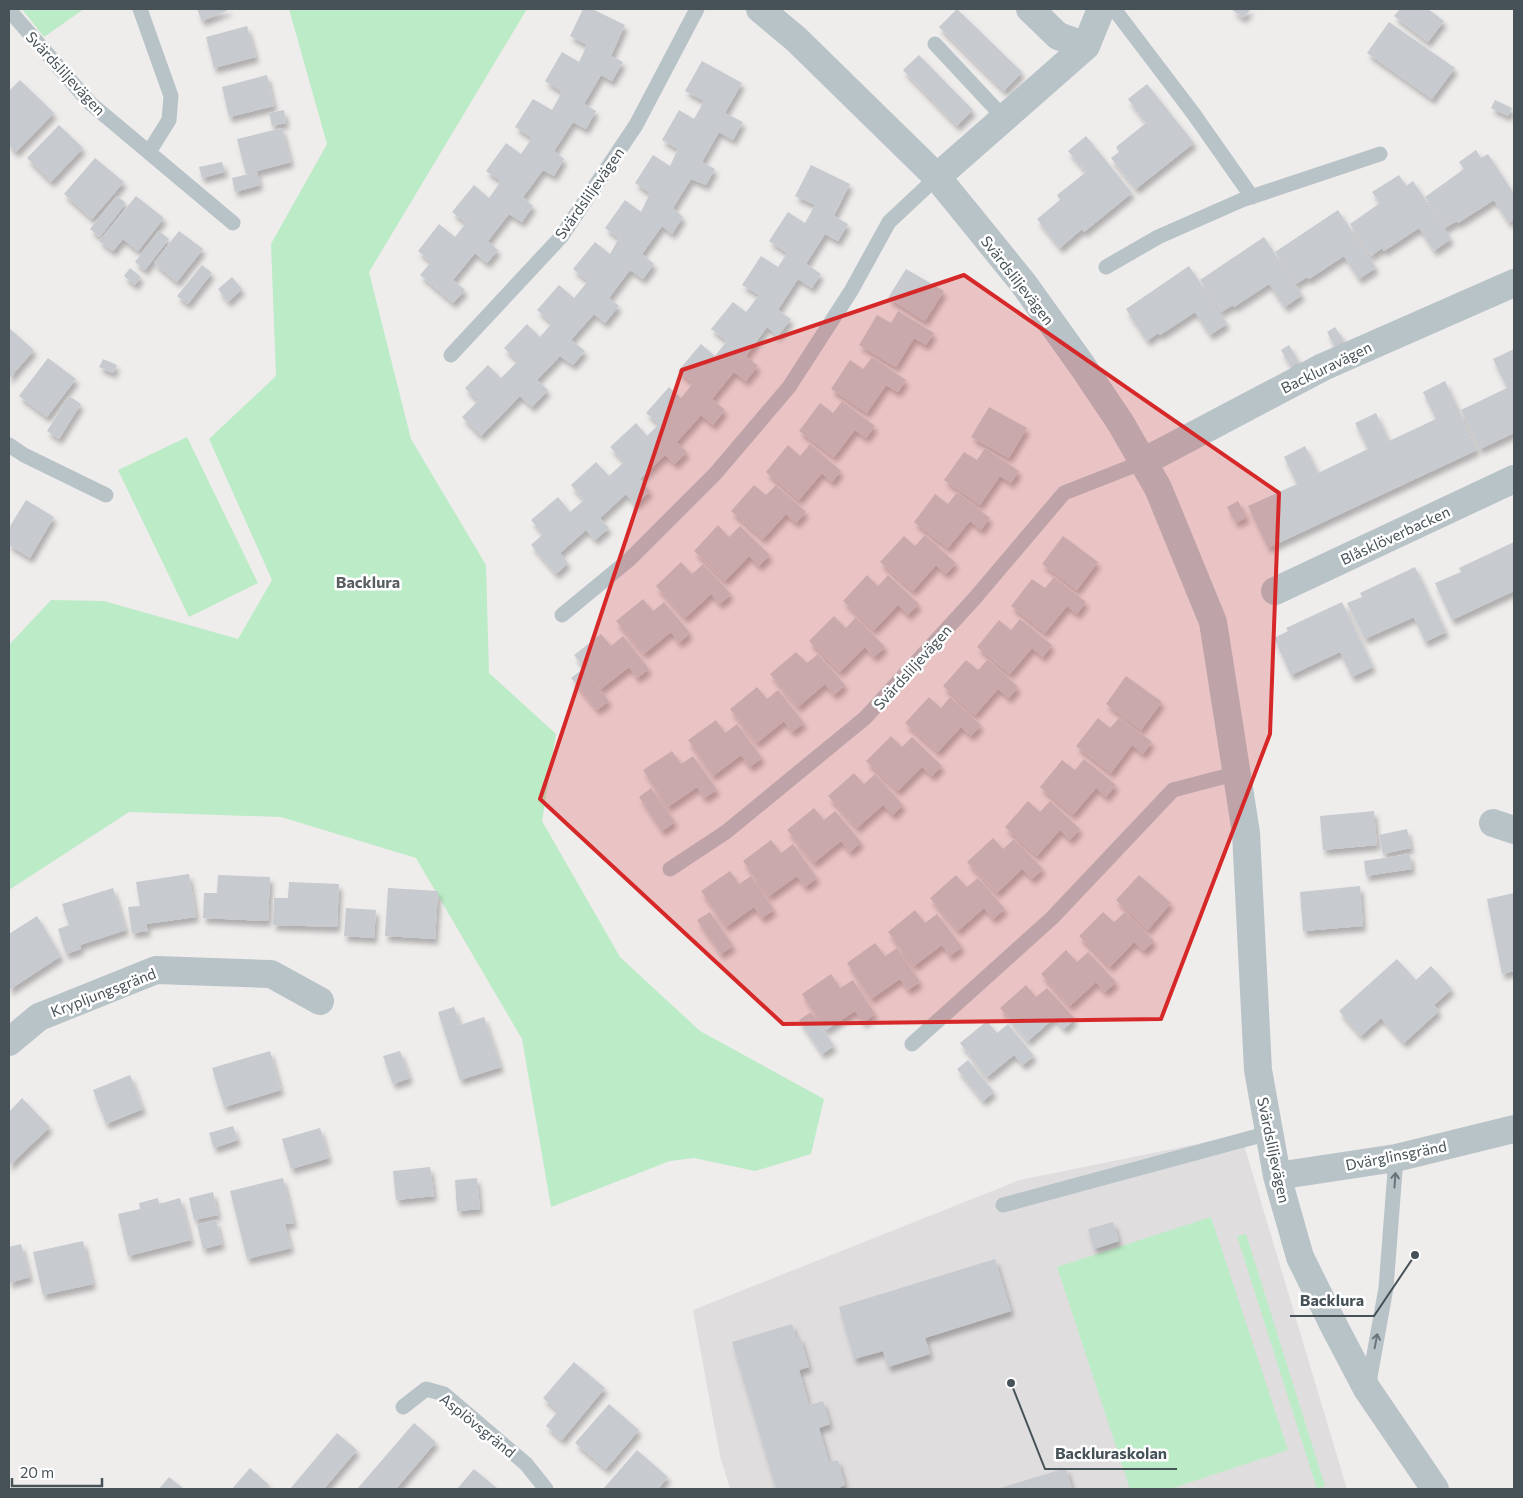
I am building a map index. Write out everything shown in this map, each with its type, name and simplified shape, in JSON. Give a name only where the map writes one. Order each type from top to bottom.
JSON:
[{"type":"street","name":"Svärdsliljevägen","points":[[760,9],[796,39],[938,177],[1023,283],[1075,356],[1120,422],[1158,488],[1213,622],[1246,833],[1258,1070],[1278,1176],[1300,1257],[1367,1389],[1435,1489]]},
{"type":"street","points":[[1030,9],[1058,36],[1086,46]]},
{"type":"street","points":[[938,177],[1086,46],[1101,9]]},
{"type":"street","name":"Backluravägen","points":[[1143,462],[1322,367],[1514,283]]},
{"type":"street","name":"Blåsklöverbacken","points":[[1275,591],[1514,479]]},
{"type":"street","name":"Krypljungsgränd","points":[[9,1042],[39,1016],[156,970],[271,974],[320,1001]]},
{"type":"street","name":"Dvärglinsgränd","points":[[1278,1176],[1396,1158],[1514,1129]]},
{"type":"lane","points":[[140,9],[171,96],[169,120],[149,152]]},
{"type":"lane","name":"Svärdsliljevägen","points":[[451,355],[561,236],[636,125],[697,9]]},
{"type":"lane","points":[[1114,9],[1194,113],[1252,197]]},
{"type":"lane","name":"Svärdsliljevägen","points":[[9,10],[90,103],[233,223]]},
{"type":"lane","points":[[935,44],[1005,119]]},
{"type":"lane","points":[[1106,268],[1158,237],[1252,197],[1380,154]]},
{"type":"lane","points":[[562,615],[630,559],[716,474],[789,387],[851,292],[889,222],[938,177]]},
{"type":"lane","points":[[9,445],[24,455],[106,495]]},
{"type":"lane","name":"Svärdsliljevägen","points":[[670,869],[726,832],[866,718],[974,598],[1064,493],[1143,462]]},
{"type":"lane","points":[[912,1044],[1052,918],[1173,790],[1238,773]]},
{"type":"lane","points":[[1002,1205],[1269,1133]]},
{"type":"lane","points":[[1367,1389],[1386,1288],[1396,1158]]},
{"type":"lane","name":"Asplövsgränd","points":[[403,1407],[426,1389],[444,1394],[526,1464],[546,1489]]},
{"type":"highlighted area","points":[[964,275],[1279,493],[1270,734],[1161,1019],[783,1024],[540,799],[682,370]]},
{"type":"shaded area","points":[[1241,1135],[1347,1489],[730,1489],[720,1456],[693,1310],[1020,1180]]},
{"type":"green space","points":[[22,9],[84,9],[44,37]]},
{"type":"green space","points":[[289,9],[527,9],[369,272],[411,439],[486,565],[489,673],[556,734],[542,821],[620,957],[700,1031],[824,1099],[811,1154],[755,1171],[694,1158],[670,1161],[551,1207],[522,1039],[416,858],[281,817],[129,812],[9,890],[9,645],[51,600],[104,601],[238,639],[272,580],[209,439],[276,376],[271,244],[327,144]]},
{"type":"green space","points":[[187,437],[258,583],[189,617],[118,470]]},
{"type":"green space","points":[[1211,1217],[1288,1450],[1170,1489],[1130,1489],[1057,1267]]},
{"type":"green space","points":[[1246,1234],[1325,1486],[1317,1489],[1237,1236]]},
{"type":"building","points":[[197,9],[231,9],[202,21]]},
{"type":"building","points":[[583,9],[592,9],[625,25],[611,56],[623,62],[612,81],[601,75],[584,104],[596,111],[586,129],[573,122],[554,151],[564,159],[554,176],[543,170],[523,197],[533,206],[522,222],[509,214],[488,241],[498,250],[487,263],[475,253],[453,280],[465,290],[453,303],[420,275],[431,262],[418,251],[439,224],[455,237],[466,223],[452,212],[474,185],[489,198],[501,181],[486,171],[506,143],[521,154],[532,138],[515,127],[533,99],[552,110],[562,92],[545,81],[562,52],[579,62],[587,45],[570,36]]},
{"type":"building","points":[[957,9],[1022,72],[1004,91],[939,27]]},
{"type":"building","points":[[1231,9],[1251,9],[1243,18]]},
{"type":"building","points":[[1400,9],[1428,9],[1444,21],[1428,42],[1394,16]]},
{"type":"building","points":[[1389,22],[1455,68],[1432,99],[1367,53]]},
{"type":"building","points":[[247,26],[256,57],[214,68],[206,37]]},
{"type":"building","points":[[919,55],[973,110],[957,126],[903,70]]},
{"type":"building","points":[[702,61],[742,83],[725,113],[743,122],[733,140],[719,132],[702,162],[715,169],[706,185],[691,179],[673,208],[683,217],[672,234],[662,226],[642,254],[654,264],[643,279],[630,270],[609,298],[619,306],[605,323],[594,314],[571,340],[585,351],[573,365],[560,356],[537,380],[548,390],[532,407],[520,396],[481,436],[462,417],[478,401],[465,388],[488,365],[501,378],[518,361],[504,348],[527,324],[540,337],[552,323],[537,310],[559,285],[574,298],[588,281],[573,269],[595,242],[610,254],[619,238],[605,228],[625,200],[641,212],[650,193],[635,183],[653,155],[670,166],[678,149],[662,140],[679,110],[694,119],[704,101],[685,91]]},
{"type":"building","points":[[267,75],[274,106],[229,117],[222,87]]},
{"type":"building","points":[[20,80],[54,113],[16,152],[9,145],[9,91]]},
{"type":"building","points":[[1147,84],[1194,143],[1136,189],[1111,158],[1119,152],[1116,147],[1146,123],[1128,99]]},
{"type":"building","points":[[1495,100],[1512,108],[1508,116],[1491,108]]},
{"type":"building","points":[[284,110],[286,123],[272,126],[269,113]]},
{"type":"building","points":[[59,125],[83,148],[51,182],[27,158]]},
{"type":"building","points":[[282,128],[291,162],[246,174],[237,139]]},
{"type":"building","points":[[1086,136],[1132,193],[1084,232],[1082,229],[1060,248],[1037,219],[1060,200],[1057,195],[1086,172],[1068,151]]},
{"type":"building","points":[[1476,150],[1481,158],[1488,154],[1514,194],[1514,219],[1509,223],[1494,200],[1458,223],[1457,221],[1445,228],[1425,197],[1464,169],[1459,162]]},
{"type":"building","points":[[95,158],[124,182],[92,219],[64,194]]},
{"type":"building","points":[[222,162],[225,172],[202,178],[199,167]]},
{"type":"building","points":[[811,165],[850,184],[834,216],[848,224],[838,241],[825,234],[806,264],[821,274],[812,288],[798,279],[778,310],[791,319],[778,336],[767,327],[746,356],[758,366],[746,381],[734,372],[712,399],[725,410],[713,425],[701,415],[677,442],[687,452],[675,464],[665,455],[640,479],[650,491],[635,505],[626,494],[600,518],[609,528],[595,540],[586,530],[560,553],[568,563],[556,574],[531,545],[543,534],[531,520],[558,497],[570,512],[584,500],[571,485],[596,462],[609,476],[624,462],[610,447],[636,423],[647,436],[659,424],[646,413],[669,387],[681,398],[693,383],[678,371],[701,344],[715,356],[727,341],[711,329],[733,302],[746,312],[759,295],[742,285],[761,256],[778,267],[787,253],[769,241],[788,212],[805,223],[815,205],[795,196]]},
{"type":"building","points":[[257,172],[260,185],[235,192],[232,178]]},
{"type":"building","points":[[1399,175],[1406,186],[1413,181],[1451,239],[1434,251],[1419,228],[1384,251],[1382,248],[1371,256],[1350,224],[1380,203],[1372,192]]},
{"type":"building","points":[[117,196],[126,203],[100,237],[90,229]]},
{"type":"building","points":[[136,196],[164,218],[138,251],[123,239],[113,251],[99,241]]},
{"type":"building","points":[[1338,210],[1376,268],[1359,279],[1344,256],[1309,279],[1307,277],[1296,284],[1275,252]]},
{"type":"building","points":[[159,231],[169,239],[145,270],[135,262]]},
{"type":"building","points":[[179,231],[203,249],[177,282],[154,263]]},
{"type":"building","points":[[1264,237],[1302,295],[1285,307],[1269,284],[1234,307],[1233,305],[1221,312],[1200,280]]},
{"type":"building","points":[[202,265],[212,273],[188,304],[177,296]]},
{"type":"building","points":[[1189,266],[1227,324],[1210,335],[1195,312],[1160,335],[1158,333],[1147,341],[1126,309]]},
{"type":"building","points":[[130,268],[141,277],[135,285],[124,276]]},
{"type":"building","points":[[906,269],[944,291],[925,321],[888,298]]},
{"type":"building","points":[[232,277],[242,289],[228,302],[218,289]]},
{"type":"building","points":[[898,311],[934,333],[926,345],[914,338],[896,367],[859,345],[877,315],[891,323]]},
{"type":"building","points":[[1335,327],[1344,341],[1335,347],[1327,332]]},
{"type":"building","points":[[9,328],[34,350],[9,379]]},
{"type":"building","points":[[1289,345],[1299,362],[1291,367],[1281,350]]},
{"type":"building","points":[[1514,349],[1514,433],[1480,449],[1461,410],[1507,388],[1493,359]]},
{"type":"building","points":[[872,357],[906,380],[898,392],[886,385],[867,413],[831,389],[850,360],[863,369]]},
{"type":"building","points":[[48,358],[76,379],[47,417],[19,396]]},
{"type":"building","points":[[103,359],[117,365],[113,373],[99,367]]},
{"type":"building","points":[[1445,381],[1477,450],[1268,548],[1248,506],[1297,484],[1284,457],[1305,446],[1318,473],[1368,449],[1355,423],[1376,413],[1389,441],[1436,419],[1423,392]]},
{"type":"building","points":[[69,396],[81,404],[59,439],[47,431]]},
{"type":"building","points":[[842,401],[875,426],[866,438],[855,430],[834,457],[799,431],[820,403],[833,413]]},
{"type":"building","points":[[989,407],[1027,428],[1009,458],[971,437]]},
{"type":"building","points":[[810,444],[841,471],[832,482],[822,473],[799,500],[766,472],[788,445],[800,456]]},
{"type":"building","points":[[985,448],[1019,471],[1011,483],[1000,476],[980,505],[944,480],[964,452],[977,460]]},
{"type":"building","points":[[754,485],[766,495],[776,485],[806,512],[796,523],[786,514],[763,539],[731,511]]},
{"type":"building","points":[[957,492],[990,518],[981,530],[970,521],[948,548],[914,522],[935,494],[948,504]]},
{"type":"building","points":[[26,500],[54,517],[30,558],[9,545],[9,528]]},
{"type":"building","points":[[1238,501],[1247,517],[1236,523],[1227,507]]},
{"type":"building","points":[[718,525],[729,537],[740,526],[770,555],[759,566],[749,556],[725,581],[694,551]]},
{"type":"building","points":[[925,535],[956,563],[946,574],[936,565],[913,591],[880,562],[904,536],[915,546]]},
{"type":"building","points":[[1063,536],[1098,562],[1077,590],[1042,564]]},
{"type":"building","points":[[1514,542],[1514,591],[1452,620],[1435,583],[1461,572],[1459,568]]},
{"type":"building","points":[[681,562],[692,574],[703,564],[731,594],[720,604],[711,594],[685,618],[656,586]]},
{"type":"building","points":[[1415,567],[1446,632],[1425,642],[1414,617],[1365,639],[1347,603],[1362,597],[1360,593]]},
{"type":"building","points":[[867,575],[878,586],[888,575],[919,604],[908,615],[898,605],[874,630],[843,601]]},
{"type":"building","points":[[1054,577],[1086,602],[1077,614],[1067,606],[1045,633],[1011,606],[1032,579],[1045,588]]},
{"type":"building","points":[[643,599],[653,611],[664,602],[690,633],[679,643],[671,632],[644,654],[616,621]]},
{"type":"building","points":[[1342,602],[1373,667],[1352,677],[1340,652],[1291,675],[1274,638],[1288,631],[1286,628]]},
{"type":"building","points":[[834,616],[846,628],[856,617],[885,647],[874,657],[865,647],[840,672],[809,641]]},
{"type":"building","points":[[1020,619],[1052,645],[1043,657],[1032,648],[1010,674],[977,647],[999,620],[1011,630]]},
{"type":"building","points":[[601,634],[611,646],[623,636],[649,669],[637,678],[629,667],[601,689],[574,655]]},
{"type":"building","points":[[796,652],[807,663],[818,654],[845,685],[834,695],[825,684],[798,707],[770,674]]},
{"type":"building","points":[[988,659],[1018,687],[1009,698],[998,689],[975,715],[943,686],[966,660],[978,670]]},
{"type":"building","points":[[583,669],[609,701],[597,710],[571,678]]},
{"type":"building","points":[[1126,676],[1162,702],[1141,730],[1106,704]]},
{"type":"building","points":[[757,687],[767,699],[778,690],[804,723],[792,732],[784,721],[757,743],[730,709]]},
{"type":"building","points":[[929,697],[941,708],[950,697],[981,725],[971,736],[961,727],[938,752],[905,723]]},
{"type":"building","points":[[1120,717],[1152,742],[1143,754],[1132,745],[1111,773],[1076,746],[1098,718],[1110,728]]},
{"type":"building","points":[[716,720],[725,733],[737,724],[762,758],[750,767],[741,755],[713,776],[688,740]]},
{"type":"building","points":[[891,736],[902,747],[912,737],[942,766],[932,776],[922,767],[898,791],[866,761]]},
{"type":"building","points":[[672,751],[681,764],[693,756],[717,790],[704,798],[697,787],[668,807],[643,770]]},
{"type":"building","points":[[1084,759],[1116,785],[1106,797],[1096,788],[1073,815],[1040,787],[1062,760],[1075,770]]},
{"type":"building","points":[[854,773],[864,784],[875,774],[903,805],[893,815],[883,805],[857,828],[828,796]]},
{"type":"building","points":[[651,788],[675,822],[662,831],[639,797]]},
{"type":"building","points":[[1028,801],[1040,812],[1050,801],[1080,829],[1070,840],[1060,830],[1037,856],[1005,827]]},
{"type":"building","points":[[814,808],[824,820],[835,811],[861,842],[850,852],[841,841],[814,863],[787,830]]},
{"type":"building","points":[[1374,811],[1377,845],[1323,850],[1320,816]]},
{"type":"building","points":[[1407,829],[1411,848],[1383,854],[1379,835]]},
{"type":"building","points":[[993,838],[1003,849],[1014,839],[1043,869],[1032,879],[1022,869],[997,893],[967,862]]},
{"type":"building","points":[[771,840],[781,853],[793,844],[817,878],[805,887],[797,876],[769,896],[743,861]]},
{"type":"building","points":[[1410,854],[1412,869],[1366,876],[1364,861]]},
{"type":"building","points":[[730,871],[739,884],[751,876],[774,910],[762,918],[754,907],[726,927],[701,891]]},
{"type":"building","points":[[189,874],[196,917],[146,924],[148,931],[132,933],[128,907],[140,906],[136,882]]},
{"type":"building","points":[[218,875],[270,877],[268,921],[203,918],[204,893],[217,893]]},
{"type":"building","points":[[956,875],[967,887],[978,878],[1005,909],[993,919],[984,908],[958,931],[930,898]]},
{"type":"building","points":[[1139,875],[1171,903],[1148,930],[1116,900]]},
{"type":"building","points":[[289,882],[339,884],[337,927],[273,925],[274,898],[288,898]]},
{"type":"building","points":[[1360,886],[1363,926],[1303,931],[1300,892]]},
{"type":"building","points":[[113,888],[126,930],[80,945],[81,949],[66,954],[58,929],[69,925],[62,904]]},
{"type":"building","points":[[388,888],[438,891],[435,939],[385,936]]},
{"type":"building","points":[[1514,893],[1514,971],[1502,974],[1487,899]]},
{"type":"building","points":[[346,908],[376,910],[374,938],[344,936]]},
{"type":"building","points":[[915,910],[925,923],[937,914],[962,947],[950,956],[942,945],[914,966],[888,932]]},
{"type":"building","points":[[710,912],[733,946],[721,954],[697,920]]},
{"type":"building","points":[[1103,912],[1114,922],[1125,912],[1154,941],[1144,951],[1134,942],[1110,967],[1079,936]]},
{"type":"building","points":[[37,916],[61,956],[9,990],[9,934]]},
{"type":"building","points":[[875,943],[885,956],[897,948],[920,982],[908,990],[900,979],[871,999],[847,963]]},
{"type":"building","points":[[1066,950],[1077,962],[1088,952],[1116,982],[1105,992],[1096,982],[1070,1006],[1041,974]]},
{"type":"building","points":[[1397,959],[1416,980],[1431,966],[1452,989],[1434,1005],[1439,1011],[1404,1043],[1381,1018],[1361,1036],[1339,1011]]},
{"type":"building","points":[[831,974],[840,988],[853,980],[875,1014],[863,1023],[855,1011],[826,1030],[802,994]]},
{"type":"building","points":[[1026,985],[1036,997],[1047,988],[1075,1019],[1064,1029],[1054,1018],[1028,1041],[1000,1008]]},
{"type":"building","points":[[454,1007],[460,1025],[484,1017],[501,1067],[460,1080],[438,1012]]},
{"type":"building","points":[[811,1012],[834,1046],[822,1054],[799,1020]]},
{"type":"building","points":[[987,1021],[997,1033],[1008,1024],[1034,1056],[1023,1065],[1014,1055],[987,1077],[960,1043]]},
{"type":"building","points":[[270,1051],[281,1090],[224,1107],[212,1068]]},
{"type":"building","points":[[400,1051],[410,1078],[393,1084],[383,1056]]},
{"type":"building","points":[[968,1060],[994,1092],[983,1101],[957,1069]]},
{"type":"building","points":[[130,1075],[143,1109],[106,1124],[93,1090]]},
{"type":"building","points":[[22,1098],[50,1127],[9,1166],[9,1112]]},
{"type":"building","points":[[233,1126],[238,1140],[214,1148],[209,1133]]},
{"type":"building","points":[[320,1128],[329,1158],[291,1169],[282,1139]]},
{"type":"building","points":[[430,1167],[434,1196],[396,1200],[393,1171]]},
{"type":"building","points":[[283,1178],[294,1223],[285,1224],[291,1248],[247,1259],[230,1191]]},
{"type":"building","points":[[477,1178],[480,1209],[457,1211],[455,1180]]},
{"type":"building","points":[[213,1192],[218,1215],[194,1220],[189,1198]]},
{"type":"building","points":[[158,1198],[159,1204],[180,1198],[191,1240],[128,1256],[118,1214],[140,1209],[139,1203]]},
{"type":"building","points":[[216,1220],[222,1244],[203,1249],[197,1225]]},
{"type":"building","points":[[1113,1222],[1119,1241],[1094,1249],[1088,1229]]},
{"type":"building","points":[[83,1241],[93,1284],[43,1295],[33,1252]]},
{"type":"building","points":[[21,1244],[30,1277],[9,1283],[9,1247]]},
{"type":"building","points":[[995,1259],[1011,1311],[925,1338],[930,1354],[888,1367],[883,1351],[854,1359],[839,1307]]},
{"type":"building","points":[[792,1324],[796,1338],[800,1337],[809,1367],[799,1370],[809,1405],[823,1401],[830,1424],[819,1428],[829,1462],[838,1460],[845,1485],[840,1487],[841,1489],[776,1489],[732,1342]]},
{"type":"building","points":[[574,1362],[605,1388],[562,1440],[546,1426],[558,1411],[543,1398]]},
{"type":"building","points":[[609,1404],[639,1430],[606,1469],[575,1443]]},
{"type":"building","points":[[414,1423],[436,1442],[396,1489],[357,1489]]},
{"type":"building","points":[[337,1433],[357,1450],[324,1489],[290,1489]]},
{"type":"building","points":[[637,1450],[668,1477],[658,1489],[604,1488]]},
{"type":"building","points":[[250,1468],[269,1485],[265,1489],[232,1489]]},
{"type":"building","points":[[1066,1468],[1072,1489],[997,1489]]},
{"type":"building","points":[[474,1469],[498,1489],[457,1489]]},
{"type":"building","points":[[169,1477],[184,1489],[159,1489]]},
{"type":"place","name":"Backlura","points":[[1415,1255]]},
{"type":"place","name":"Backluraskolan","points":[[1011,1383]]},
{"type":"district","name":"Backlura","points":[[368,581]]}]
